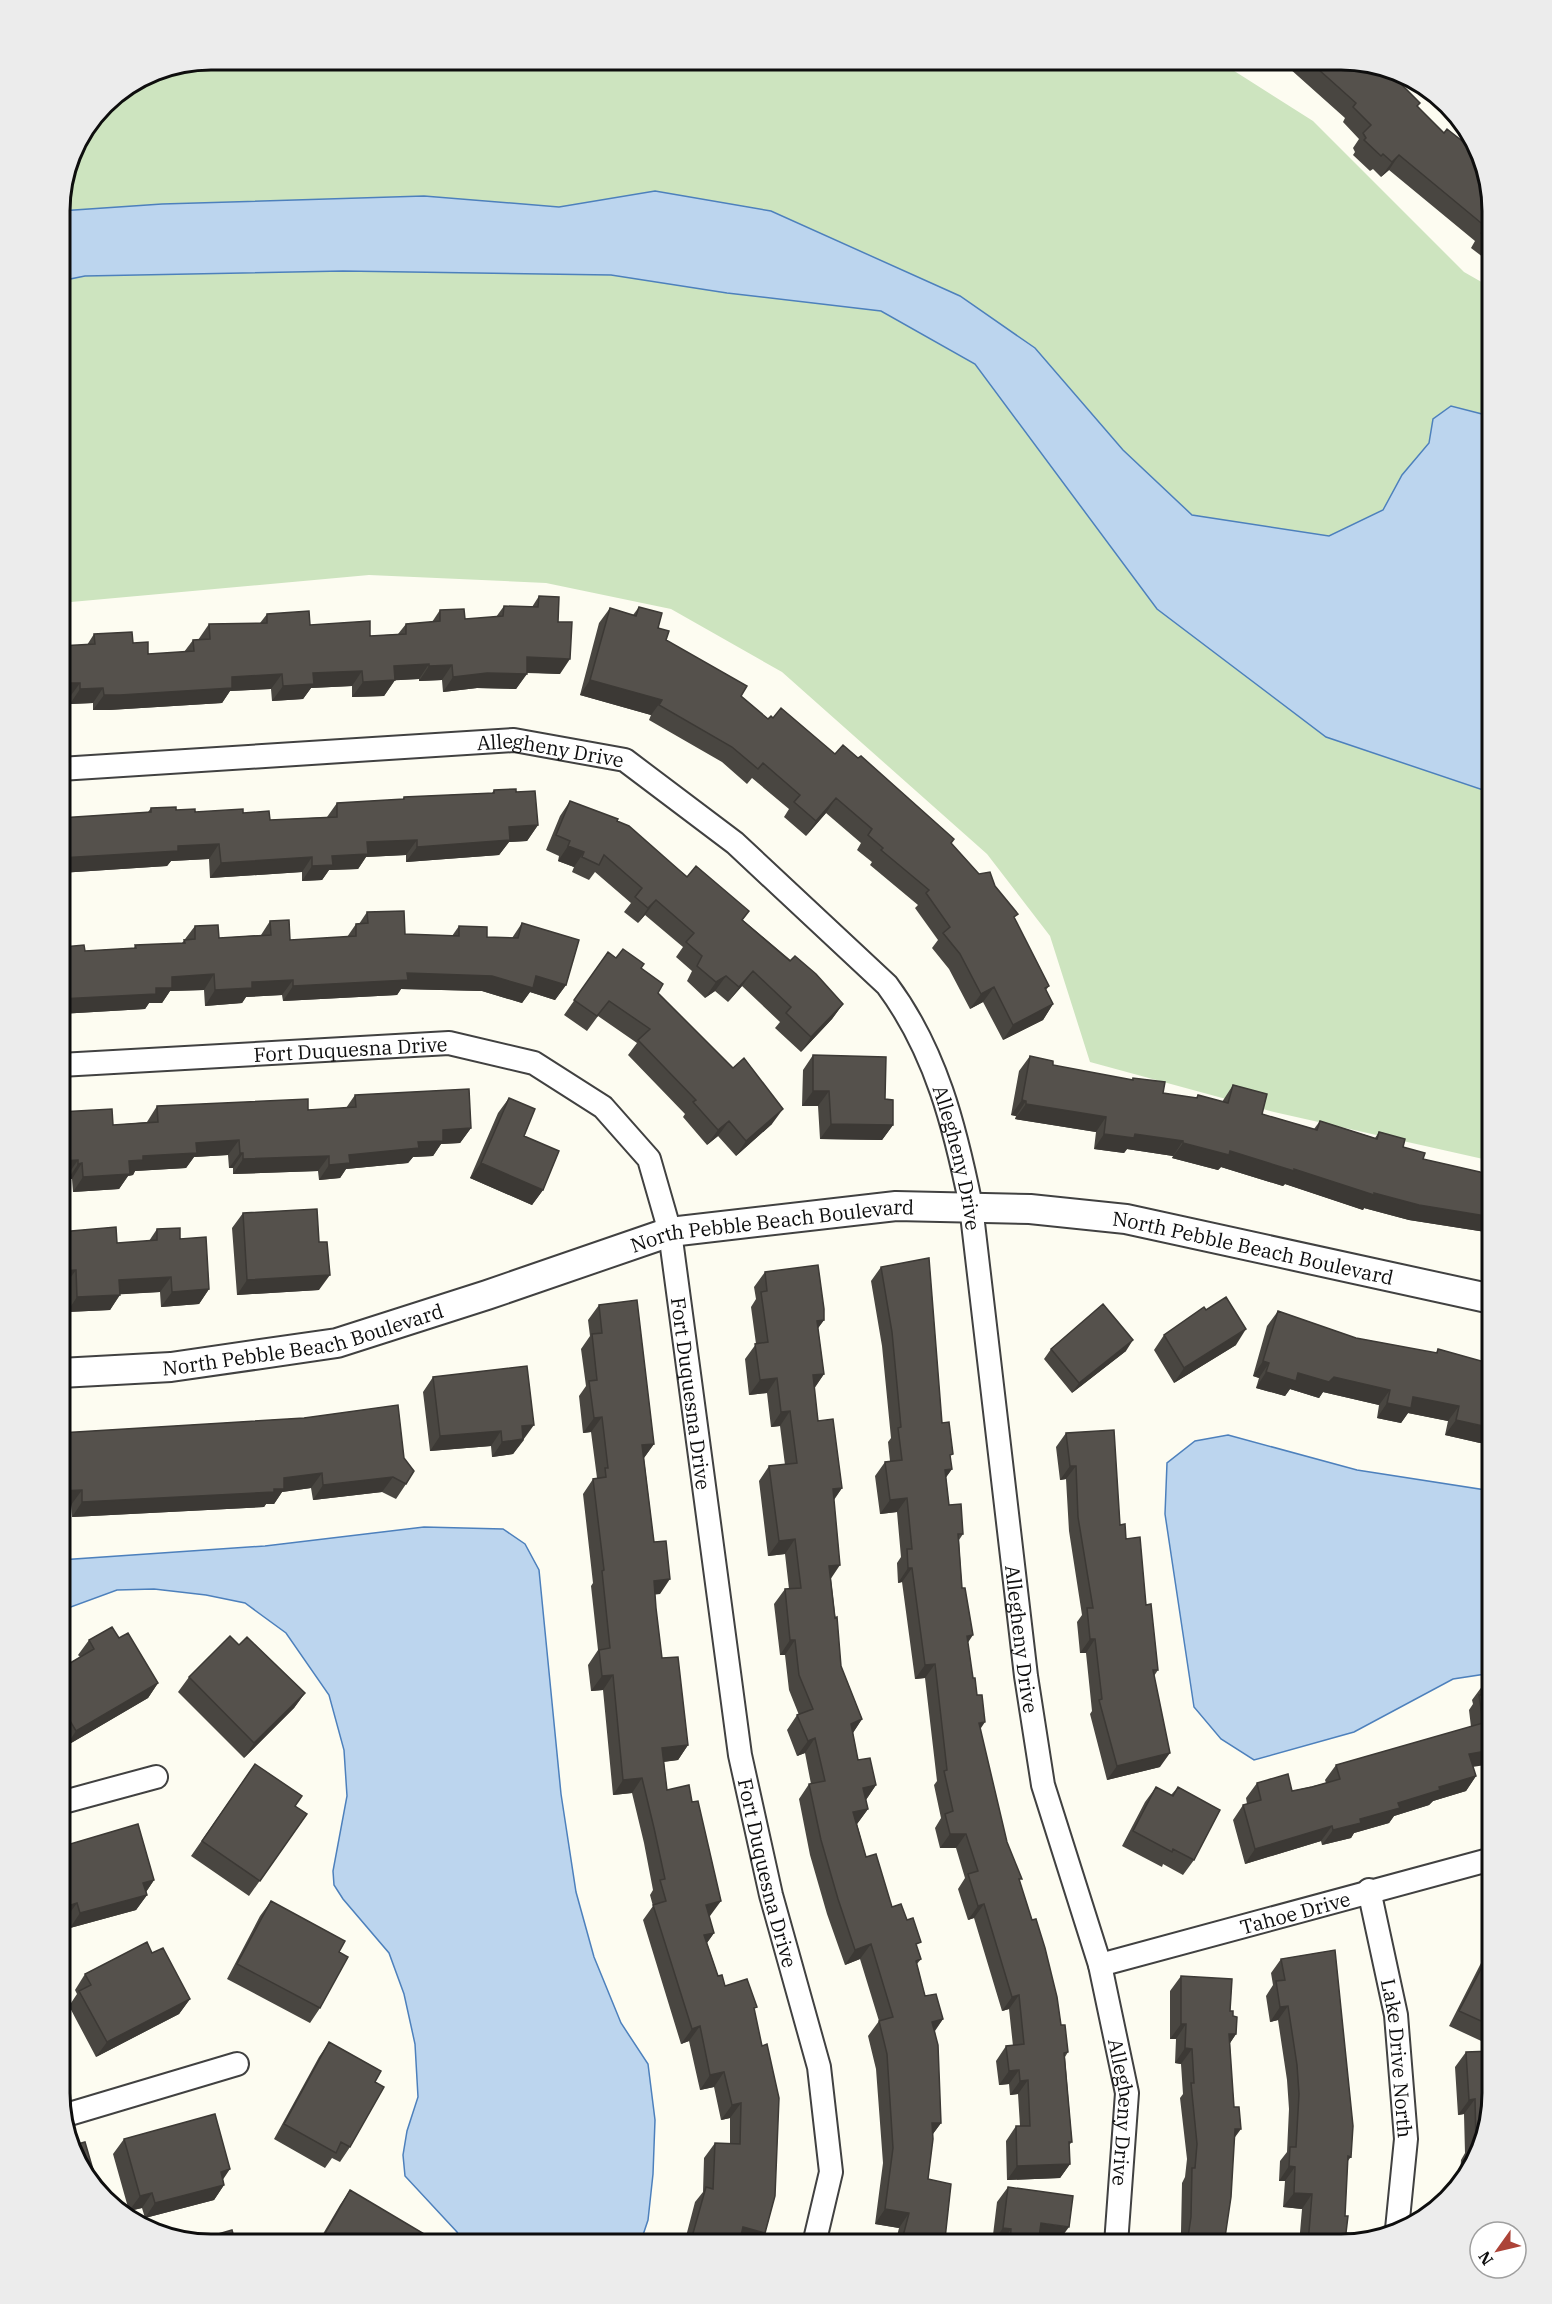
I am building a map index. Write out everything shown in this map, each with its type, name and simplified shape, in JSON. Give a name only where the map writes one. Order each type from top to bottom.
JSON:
[{"type":"street","name":"Allegheny Drive","points":[[71,768],[514,740],[626,760],[735,843],[887,985],[907,1011],[935,1069],[953,1125],[971,1206],[1026,1676],[1043,1785],[1100,1965],[1127,2093],[1117,2234]]},
{"type":"street","name":"Fort Duquesna Drive","points":[[71,1064],[449,1042],[534,1063],[603,1107],[649,1159],[670,1232],[740,1755],[771,1895],[819,2067],[831,2172],[816,2234]]},
{"type":"street","name":"North Pebble Beach Boulevard","points":[[70,1372],[171,1367],[337,1343],[487,1295],[670,1232],[896,1206],[971,1206],[1126,1219],[1482,1297]]},
{"type":"street","points":[[70,1800],[156,1777]]},
{"type":"street","name":"Tahoe Drive","points":[[1100,1965],[1369,1890],[1482,1862]]},
{"type":"street","name":"Lake Drive North","points":[[1369,1890],[1396,2015],[1406,2139],[1399,2221]]},
{"type":"street","points":[[72,2113],[237,2064]]},
{"type":"green space","points":[[202,71],[1234,71],[1313,121],[1464,272],[1482,282],[1482,1159],[1274,1112],[1090,1062],[1050,936],[987,854],[782,672],[671,609],[546,583],[369,575],[71,602],[71,202],[73,184],[81,158],[94,133],[112,112],[141,89],[175,75]]},
{"type":"water","points":[[655,191],[771,211],[960,296],[1035,348],[1123,450],[1192,515],[1329,536],[1383,510],[1402,475],[1429,443],[1433,419],[1451,406],[1482,414],[1482,790],[1326,737],[1157,609],[975,364],[881,311],[727,293],[611,275],[343,271],[85,276],[71,279],[71,210],[162,204],[424,196],[559,207]]},
{"type":"water","points":[[1228,1435],[1357,1470],[1482,1489],[1482,1675],[1453,1679],[1354,1732],[1254,1760],[1221,1739],[1194,1707],[1165,1514],[1167,1463],[1195,1441]]},
{"type":"water","points":[[424,1527],[503,1529],[525,1544],[539,1570],[561,1794],[576,1892],[594,1957],[621,2023],[648,2064],[655,2120],[653,2174],[648,2220],[644,2233],[458,2233],[405,2176],[403,2155],[407,2131],[418,2097],[415,2044],[404,1994],[389,1953],[343,1899],[334,1885],[333,1871],[347,1796],[344,1750],[329,1695],[286,1633],[245,1603],[206,1595],[154,1589],[117,1590],[70,1607],[70,1559],[265,1546]]},
{"type":"building","points":[[1320,71],[1368,73],[1402,85],[1420,103],[1417,106],[1444,133],[1447,129],[1464,142],[1477,175],[1482,224],[1399,155],[1392,162],[1383,154],[1381,156],[1364,140],[1366,138],[1363,133],[1371,125],[1353,107],[1356,103]]},
{"type":"building","points":[[539,596],[559,597],[558,622],[572,622],[570,659],[527,657],[527,674],[487,673],[453,677],[452,665],[429,666],[429,664],[394,666],[395,680],[363,682],[362,671],[313,673],[314,684],[283,686],[282,674],[232,677],[232,688],[120,695],[104,695],[103,688],[80,689],[80,683],[71,683],[71,645],[95,644],[94,634],[132,632],[133,643],[148,642],[148,654],[194,651],[193,640],[210,639],[209,624],[267,623],[267,614],[309,611],[310,625],[370,621],[370,636],[406,634],[406,624],[440,621],[440,610],[464,609],[465,619],[503,616],[504,606],[538,607]]},
{"type":"building","points":[[639,607],[662,613],[658,628],[669,631],[666,640],[747,686],[741,696],[768,719],[771,716],[773,718],[781,708],[835,754],[843,745],[858,758],[861,756],[954,839],[951,843],[979,874],[990,872],[995,886],[1018,914],[1014,917],[1049,986],[1045,988],[1053,1004],[1013,1025],[994,987],[981,994],[960,954],[943,933],[950,927],[926,893],[929,890],[881,850],[883,848],[868,835],[872,829],[836,798],[816,821],[794,802],[800,795],[763,763],[758,769],[732,747],[659,705],[662,700],[590,680],[610,608],[636,616]]},
{"type":"building","points":[[494,790],[535,791],[538,825],[509,827],[510,840],[417,847],[417,840],[367,842],[368,854],[332,856],[333,865],[312,866],[312,857],[221,863],[219,844],[178,846],[178,851],[71,857],[71,817],[151,812],[151,808],[176,807],[176,810],[195,809],[195,812],[243,809],[243,813],[269,811],[270,820],[337,817],[337,803],[494,793]]},
{"type":"building","points":[[570,801],[618,819],[617,821],[629,826],[687,877],[696,866],[749,911],[742,920],[790,961],[795,956],[816,974],[843,1004],[811,1037],[786,1013],[791,1007],[753,971],[739,987],[726,976],[716,982],[697,966],[702,956],[686,942],[694,933],[656,900],[648,908],[635,897],[642,888],[604,855],[599,865],[582,857],[584,852],[568,846],[570,841],[556,835]]},
{"type":"building","points":[[404,911],[405,934],[459,936],[459,926],[487,927],[487,937],[518,938],[522,923],[579,940],[566,985],[536,976],[533,988],[492,976],[407,973],[408,980],[293,986],[293,980],[252,982],[252,988],[215,990],[214,974],[172,977],[172,988],[156,988],[156,994],[71,998],[71,946],[84,945],[85,951],[136,948],[135,945],[185,943],[184,940],[195,939],[195,926],[218,925],[219,938],[271,935],[270,921],[289,920],[290,940],[356,936],[356,924],[368,923],[367,912]]},
{"type":"building","points":[[623,949],[644,964],[641,968],[663,984],[658,993],[733,1068],[744,1058],[783,1109],[746,1141],[729,1121],[718,1130],[693,1102],[696,1100],[638,1040],[650,1029],[609,1001],[597,1016],[574,1000],[608,952],[616,958]]},
{"type":"building","points":[[813,1055],[886,1057],[885,1099],[893,1100],[893,1125],[831,1124],[829,1091],[813,1091]]},
{"type":"building","points":[[1030,1056],[1053,1061],[1053,1065],[1133,1080],[1133,1078],[1165,1082],[1163,1093],[1197,1098],[1198,1095],[1228,1103],[1233,1085],[1267,1094],[1262,1114],[1317,1130],[1320,1121],[1377,1139],[1379,1132],[1405,1139],[1403,1147],[1425,1153],[1423,1159],[1482,1172],[1482,1215],[1419,1205],[1374,1193],[1374,1195],[1230,1151],[1229,1155],[1183,1143],[1183,1141],[1135,1134],[1134,1138],[1104,1134],[1106,1117],[1026,1104],[1026,1101],[1022,1100]]},
{"type":"building","points":[[469,1089],[471,1128],[443,1130],[443,1141],[418,1142],[419,1148],[349,1155],[350,1163],[329,1165],[329,1156],[243,1159],[239,1140],[196,1143],[197,1153],[143,1156],[143,1160],[129,1161],[130,1174],[83,1177],[82,1163],[78,1164],[78,1160],[70,1160],[71,1111],[112,1109],[113,1125],[158,1122],[157,1106],[308,1099],[308,1110],[356,1107],[355,1095]]},
{"type":"building","points":[[509,1098],[535,1109],[524,1136],[559,1151],[543,1190],[481,1163]]},
{"type":"building","points":[[317,1209],[319,1242],[327,1242],[330,1275],[247,1280],[243,1213]]},
{"type":"building","points":[[116,1227],[117,1243],[157,1240],[157,1229],[180,1228],[180,1239],[206,1237],[209,1289],[172,1292],[171,1277],[119,1280],[120,1295],[77,1297],[76,1270],[70,1270],[70,1231]]},
{"type":"building","points":[[929,1258],[942,1423],[949,1422],[953,1454],[950,1455],[952,1469],[945,1470],[949,1505],[961,1504],[963,1534],[958,1534],[962,1588],[965,1588],[973,1635],[967,1636],[973,1678],[975,1678],[977,1695],[982,1695],[985,1722],[979,1723],[1007,1842],[1022,1879],[1019,1879],[1032,1920],[1036,1919],[1057,1997],[1061,2025],[1065,2025],[1068,2052],[1064,2053],[1072,2142],[1069,2142],[1070,2164],[1017,2166],[1016,2126],[1030,2126],[1028,2080],[1020,2081],[1019,2070],[1009,2071],[1006,2046],[1024,2044],[1019,1995],[1012,1997],[984,1904],[978,1906],[968,1874],[978,1871],[966,1834],[950,1834],[945,1814],[953,1811],[944,1771],[947,1770],[935,1664],[925,1665],[912,1568],[908,1568],[907,1549],[912,1549],[907,1498],[890,1500],[885,1462],[902,1460],[898,1428],[901,1427],[892,1332],[881,1267]]},
{"type":"building","points":[[818,1265],[824,1320],[817,1321],[824,1374],[813,1375],[818,1421],[833,1419],[842,1488],[833,1489],[840,1565],[829,1566],[835,1618],[837,1617],[841,1666],[862,1719],[851,1724],[858,1760],[870,1758],[876,1785],[863,1788],[868,1809],[853,1812],[866,1857],[876,1854],[892,1907],[901,1904],[907,1920],[913,1918],[921,1942],[916,1944],[921,1959],[916,1961],[925,1996],[936,1994],[943,2019],[932,2022],[938,2045],[941,2123],[932,2123],[933,2139],[928,2179],[951,2184],[946,2234],[904,2234],[909,2213],[885,2209],[893,2148],[887,2054],[879,2021],[893,2017],[871,1944],[855,1950],[838,1899],[821,1840],[809,1784],[825,1781],[815,1738],[808,1741],[797,1715],[813,1709],[799,1675],[795,1640],[790,1640],[785,1589],[801,1588],[795,1539],[779,1541],[769,1466],[797,1463],[790,1411],[781,1412],[777,1378],[760,1380],[755,1344],[768,1342],[761,1292],[767,1291],[765,1272]]},
{"type":"building","points":[[1226,1297],[1246,1329],[1184,1368],[1164,1335],[1204,1307],[1206,1310]]},
{"type":"building","points":[[637,1300],[654,1444],[642,1445],[654,1542],[666,1541],[670,1579],[654,1581],[656,1608],[662,1658],[678,1657],[688,1745],[662,1748],[667,1790],[689,1785],[692,1802],[698,1801],[721,1901],[706,1905],[714,1933],[704,1935],[718,1976],[722,1975],[725,1986],[747,1979],[757,2007],[754,2008],[762,2046],[767,2044],[779,2098],[775,2196],[765,2233],[743,2227],[741,2233],[693,2233],[706,2187],[713,2189],[715,2143],[740,2144],[741,2103],[732,2105],[724,2072],[710,2075],[700,2026],[692,2029],[653,1905],[666,1901],[660,1880],[665,1879],[642,1778],[623,1780],[613,1675],[602,1676],[599,1650],[610,1648],[602,1571],[604,1570],[593,1479],[606,1477],[605,1468],[608,1468],[602,1417],[594,1418],[589,1381],[597,1380],[592,1334],[602,1333],[599,1305]]},
{"type":"building","points":[[1103,1304],[1133,1340],[1079,1383],[1051,1349]]},
{"type":"building","points":[[1278,1311],[1356,1338],[1437,1353],[1438,1349],[1482,1361],[1482,1426],[1456,1420],[1459,1406],[1413,1397],[1411,1408],[1387,1403],[1390,1390],[1334,1377],[1329,1382],[1298,1373],[1296,1381],[1266,1372],[1269,1363],[1263,1361]]},
{"type":"building","points":[[527,1366],[534,1425],[522,1426],[523,1439],[502,1442],[501,1431],[440,1436],[433,1377]]},
{"type":"building","points":[[398,1405],[404,1458],[414,1471],[406,1484],[393,1477],[323,1485],[322,1473],[284,1478],[284,1489],[274,1489],[274,1492],[82,1502],[82,1490],[70,1491],[70,1432],[304,1418]]},
{"type":"building","points":[[1114,1430],[1120,1525],[1125,1524],[1126,1539],[1140,1537],[1146,1605],[1151,1604],[1158,1670],[1153,1670],[1170,1753],[1117,1766],[1099,1700],[1102,1699],[1095,1639],[1090,1639],[1087,1608],[1093,1608],[1078,1517],[1076,1466],[1070,1466],[1066,1433]]},
{"type":"building","points":[[112,1627],[119,1638],[128,1633],[158,1683],[76,1731],[70,1721],[70,1663],[94,1649],[89,1640]]},
{"type":"building","points":[[230,1636],[239,1645],[247,1637],[305,1693],[254,1743],[189,1677]]},
{"type":"building","points":[[1479,1695],[1482,1695],[1482,1716]]},
{"type":"building","points":[[1482,1723],[1482,1752],[1469,1754],[1476,1776],[1398,1803],[1400,1808],[1360,1819],[1361,1823],[1333,1830],[1332,1826],[1255,1849],[1243,1805],[1261,1800],[1257,1783],[1288,1774],[1292,1791],[1312,1787],[1340,1779],[1336,1765]]},
{"type":"building","points":[[255,1764],[302,1796],[295,1806],[307,1814],[260,1881],[202,1841]]},
{"type":"building","points":[[1156,1787],[1173,1796],[1178,1787],[1220,1810],[1194,1860],[1173,1849],[1172,1852],[1133,1831]]},
{"type":"building","points":[[138,1824],[154,1880],[143,1883],[147,1895],[80,1913],[77,1903],[70,1905],[70,1844]]},
{"type":"building","points":[[271,1901],[345,1941],[339,1952],[348,1957],[320,2008],[237,1964]]},
{"type":"building","points":[[147,1942],[152,1953],[163,1948],[190,1999],[107,2042],[79,1991],[91,1985],[85,1974]]},
{"type":"building","points":[[1335,1950],[1353,2126],[1351,2157],[1348,2156],[1345,2216],[1348,2216],[1347,2233],[1309,2234],[1312,2194],[1294,2193],[1295,2167],[1289,2166],[1290,2147],[1296,2147],[1299,2094],[1288,2006],[1280,2007],[1276,1981],[1285,1980],[1281,1959]]},
{"type":"building","points":[[1482,1967],[1482,2021],[1459,2011]]},
{"type":"building","points":[[1181,1976],[1232,1979],[1230,2011],[1233,2011],[1233,2016],[1237,2017],[1236,2034],[1229,2034],[1234,2107],[1239,2107],[1241,2129],[1235,2129],[1231,2197],[1226,2234],[1189,2234],[1192,2168],[1195,2168],[1197,2144],[1191,2083],[1194,2083],[1192,2049],[1185,2048],[1186,2024],[1181,2024]]},
{"type":"building","points":[[329,2042],[381,2071],[375,2082],[384,2087],[350,2147],[341,2142],[336,2153],[284,2124]]},
{"type":"building","points":[[1482,2051],[1482,2092],[1476,2133],[1475,2099],[1469,2100],[1466,2052]]},
{"type":"building","points":[[215,2114],[230,2169],[221,2172],[224,2185],[155,2203],[152,2193],[140,2196],[124,2139]]},
{"type":"building","points":[[85,2142],[92,2168],[89,2163],[80,2143]]},
{"type":"building","points":[[1008,2187],[1073,2196],[1069,2227],[1041,2223],[1039,2234],[1011,2234],[1011,2229],[1003,2228]]},
{"type":"building","points":[[350,2190],[423,2233],[325,2233]]}]
